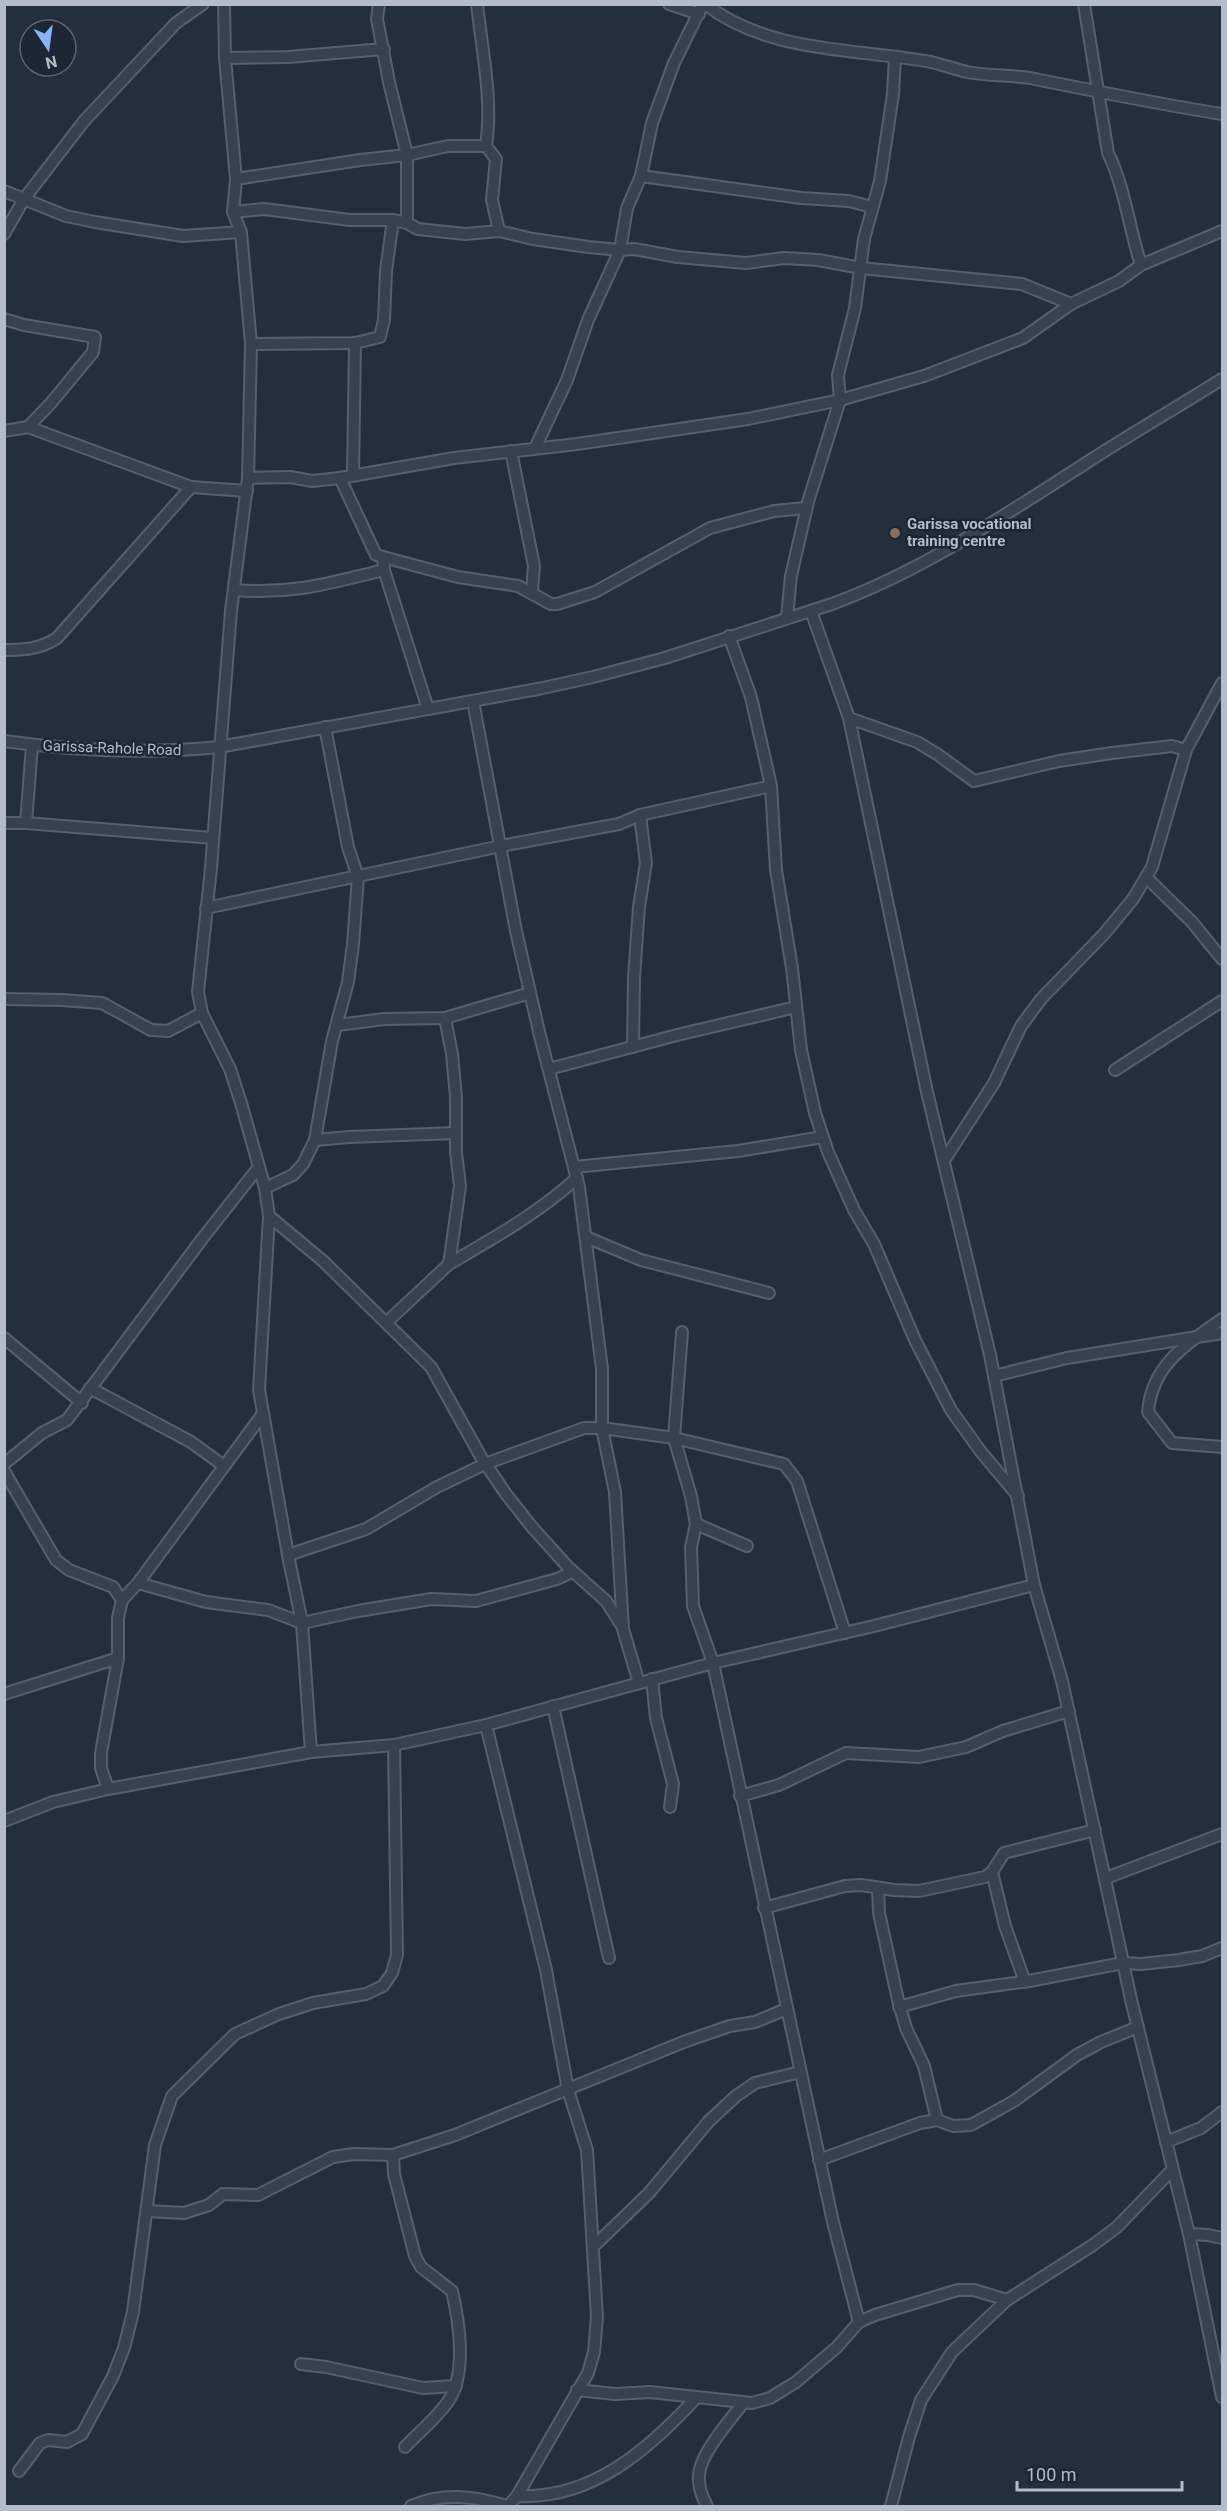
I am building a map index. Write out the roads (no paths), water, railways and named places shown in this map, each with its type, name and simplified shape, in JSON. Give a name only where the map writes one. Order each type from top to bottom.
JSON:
[{"type":"street","points":[[4,234],[24,199],[84,122],[176,23],[203,4]]},
{"type":"street","points":[[224,4],[225,58],[236,179],[233,212],[241,232],[251,344],[248,478],[234,590],[198,992],[202,1013],[230,1069],[265,1188],[269,1216],[260,1390],[262,1415],[303,1623],[311,1752]]},
{"type":"street","points":[[379,4],[378,19],[389,82],[407,155],[407,223]]},
{"type":"street","points":[[477,4],[487,94],[486,147],[496,159],[492,200],[499,231]]},
{"type":"street","points":[[669,4],[702,8],[784,42],[933,62],[968,72],[1027,78],[1098,93],[1222,114]]},
{"type":"street","points":[[1084,4],[1108,153],[1118,172],[1141,265]]},
{"type":"street","points":[[536,448],[567,380],[588,320],[620,250],[627,208],[641,176],[652,123],[674,63],[702,8]]},
{"type":"street","points":[[225,58],[288,57],[384,49]]},
{"type":"street","points":[[787,617],[791,576],[806,508],[840,400],[838,375],[855,308],[864,239],[880,181],[895,57]]},
{"type":"street","points":[[236,179],[407,155],[447,146],[486,147]]},
{"type":"street","points":[[641,176],[801,198],[849,201],[872,207]]},
{"type":"street","points":[[4,191],[66,216],[95,222],[183,236],[241,232]]},
{"type":"street","points":[[233,212],[264,209],[350,220],[393,220],[407,223],[418,229],[465,234],[499,231],[533,239],[746,263],[784,258],[818,260],[861,268],[1022,284],[1071,304]]},
{"type":"street","points":[[251,344],[355,343],[380,337],[384,320],[386,271],[393,220]]},
{"type":"street","points":[[248,478],[290,477],[312,481],[340,478],[511,451],[748,419],[840,400],[924,376],[1023,338],[1071,304],[1119,281],[1141,265],[1222,231]]},
{"type":"street","points":[[4,319],[95,338],[93,352],[28,427]]},
{"type":"street","points":[[353,475],[355,343]]},
{"type":"street","name":"Garissa-Rahole Road","points":[[4,741],[122,751],[181,751],[219,747],[538,689],[655,661],[857,595],[993,523],[1222,379]]},
{"type":"street","points":[[4,431],[28,427],[191,487],[247,491]]},
{"type":"street","points":[[511,451],[534,566],[532,591]]},
{"type":"street","points":[[340,478],[376,555],[458,577],[518,586],[532,591],[551,604],[566,602],[595,592],[710,528],[774,511],[806,508]]},
{"type":"street","points":[[4,650],[43,647],[57,638],[191,487]]},
{"type":"street","points":[[383,557],[384,570],[428,709]]},
{"type":"street","points":[[234,590],[264,593],[298,590],[384,570]]},
{"type":"street","points":[[812,611],[849,718],[927,1092],[945,1159],[994,1376],[1034,1585],[1069,1712],[1123,1963],[1189,2235],[1222,2397]]},
{"type":"street","points":[[729,636],[751,697],[771,786],[776,870],[801,1050],[823,1137],[838,1178],[874,1244],[934,1379],[951,1410],[981,1452],[1018,1496]]},
{"type":"street","points":[[945,1159],[994,1083],[1021,1026],[1041,999],[1104,934],[1133,899],[1152,867],[1186,750],[1222,683]]},
{"type":"street","points":[[473,701],[516,931],[576,1172],[602,1369],[603,1428],[615,1492],[623,1629],[639,1683]]},
{"type":"street","points":[[849,718],[917,742],[974,781],[1059,761],[1112,753],[1172,746],[1186,750]]},
{"type":"street","points":[[265,1188],[293,1175],[303,1164],[315,1140],[330,1052],[349,972],[358,878],[348,848],[324,727]]},
{"type":"street","points":[[26,823],[32,745]]},
{"type":"street","points":[[206,908],[358,878],[375,872],[501,846],[619,824],[640,815],[771,786]]},
{"type":"street","points":[[633,1047],[634,977],[639,907],[646,863],[640,815]]},
{"type":"street","points":[[4,823],[212,838]]},
{"type":"street","points":[[1146,877],[1192,922],[1222,959]]},
{"type":"street","points":[[338,1025],[384,1019],[445,1018],[530,993]]},
{"type":"street","points":[[4,999],[102,1003],[151,1030],[168,1031],[202,1013]]},
{"type":"street","points":[[1115,1070],[1222,1001]]},
{"type":"street","points":[[549,1070],[796,1007]]},
{"type":"street","points":[[445,1018],[454,1075],[460,1186],[449,1264]]},
{"type":"street","points":[[315,1140],[456,1133]]},
{"type":"street","points":[[387,1322],[449,1264],[512,1228],[549,1203],[576,1172],[823,1137]]},
{"type":"street","points":[[4,1464],[42,1433],[67,1420],[82,1403],[90,1388],[258,1168]]},
{"type":"street","points":[[269,1216],[323,1261],[431,1367],[485,1464],[531,1527],[572,1572],[606,1601],[623,1629]]},
{"type":"street","points":[[586,1237],[641,1260],[769,1293]]},
{"type":"street","points":[[1222,1319],[1175,1352],[1149,1393],[1148,1412],[1172,1443],[1222,1447]]},
{"type":"street","points":[[682,1332],[674,1438],[691,1496],[696,1524],[691,1547],[693,1606],[712,1663],[832,2222],[860,2322]]},
{"type":"street","points":[[994,1376],[1067,1358],[1222,1333]]},
{"type":"street","points":[[4,1338],[82,1403]]},
{"type":"street","points":[[90,1388],[191,1442],[224,1466]]},
{"type":"street","points":[[108,1789],[101,1768],[101,1753],[118,1658],[118,1618],[122,1600],[138,1583],[262,1415]]},
{"type":"street","points":[[288,1555],[366,1529],[437,1487],[485,1464],[584,1428],[603,1428],[674,1438],[784,1464],[797,1481],[844,1633]]},
{"type":"street","points":[[4,1471],[56,1560],[69,1570],[113,1587],[122,1600]]},
{"type":"street","points":[[696,1524],[747,1546]]},
{"type":"street","points":[[138,1583],[206,1602],[268,1610],[303,1623],[430,1599],[476,1601],[556,1579],[572,1572]]},
{"type":"street","points":[[4,1821],[53,1802],[108,1789],[311,1752],[394,1745],[486,1725],[712,1663],[844,1633],[1034,1585]]},
{"type":"street","points":[[4,1694],[118,1658]]},
{"type":"street","points":[[652,1679],[656,1718],[673,1784],[670,1807]]},
{"type":"street","points":[[553,1706],[609,1958]]},
{"type":"street","points":[[741,1796],[779,1785],[846,1753],[919,1757],[966,1747],[1012,1728],[1069,1712]]},
{"type":"street","points":[[411,2506],[447,2496],[486,2500],[507,2506],[517,2496],[588,2373],[594,2352],[597,2317],[587,2150],[568,2090],[544,1962],[486,1725]]},
{"type":"street","points":[[19,2471],[40,2443],[48,2440],[67,2442],[82,2434],[113,2376],[124,2348],[133,2312],[155,2145],[172,2096],[235,2034],[279,2014],[313,2003],[366,1994],[383,1986],[392,1972],[397,1955],[394,1745]]},
{"type":"street","points":[[764,1908],[845,1886],[919,1891],[985,1877],[992,1872],[1004,1853],[1095,1830]]},
{"type":"street","points":[[1106,1878],[1222,1834]]},
{"type":"street","points":[[992,1872],[1005,1926],[1025,1982]]},
{"type":"street","points":[[878,1887],[879,1913],[899,2007],[924,2066],[937,2120]]},
{"type":"street","points":[[899,2007],[956,1991],[1025,1982],[1123,1963],[1142,1964],[1179,1960],[1202,1956],[1222,1948]]},
{"type":"street","points":[[147,2211],[184,2213],[209,2205],[223,2194],[258,2195],[333,2157],[354,2154],[393,2155],[482,2126],[686,2041],[730,2026],[755,2022],[786,2009]]},
{"type":"street","points":[[819,2160],[920,2122],[937,2120],[953,2126],[970,2125],[1014,2101],[1077,2055],[1101,2042],[1138,2027]]},
{"type":"street","points":[[594,2246],[649,2193],[709,2121],[736,2096],[755,2084],[800,2072]]},
{"type":"street","points":[[1166,2142],[1201,2128],[1222,2112]]},
{"type":"street","points":[[393,2155],[394,2174],[415,2256],[421,2267],[452,2291],[460,2346],[456,2386],[449,2400],[405,2447]]},
{"type":"street","points":[[891,2506],[921,2400],[952,2352],[1007,2300],[1094,2245],[1117,2227],[1172,2170]]},
{"type":"street","points":[[1189,2235],[1222,2238]]},
{"type":"street","points":[[577,2390],[615,2394],[650,2392],[743,2403],[770,2398],[796,2382],[837,2347],[860,2322],[958,2290],[974,2290],[1007,2300]]},
{"type":"street","points":[[301,2364],[326,2367],[423,2388],[456,2386]]},
{"type":"street","points":[[517,2496],[554,2495],[597,2480],[630,2458],[669,2427],[696,2398]]},
{"type":"street","points":[[707,2506],[698,2473],[709,2449],[743,2403]]},
{"type":"place","name":"Garissa vocational training centre","points":[[895,533]]}]
